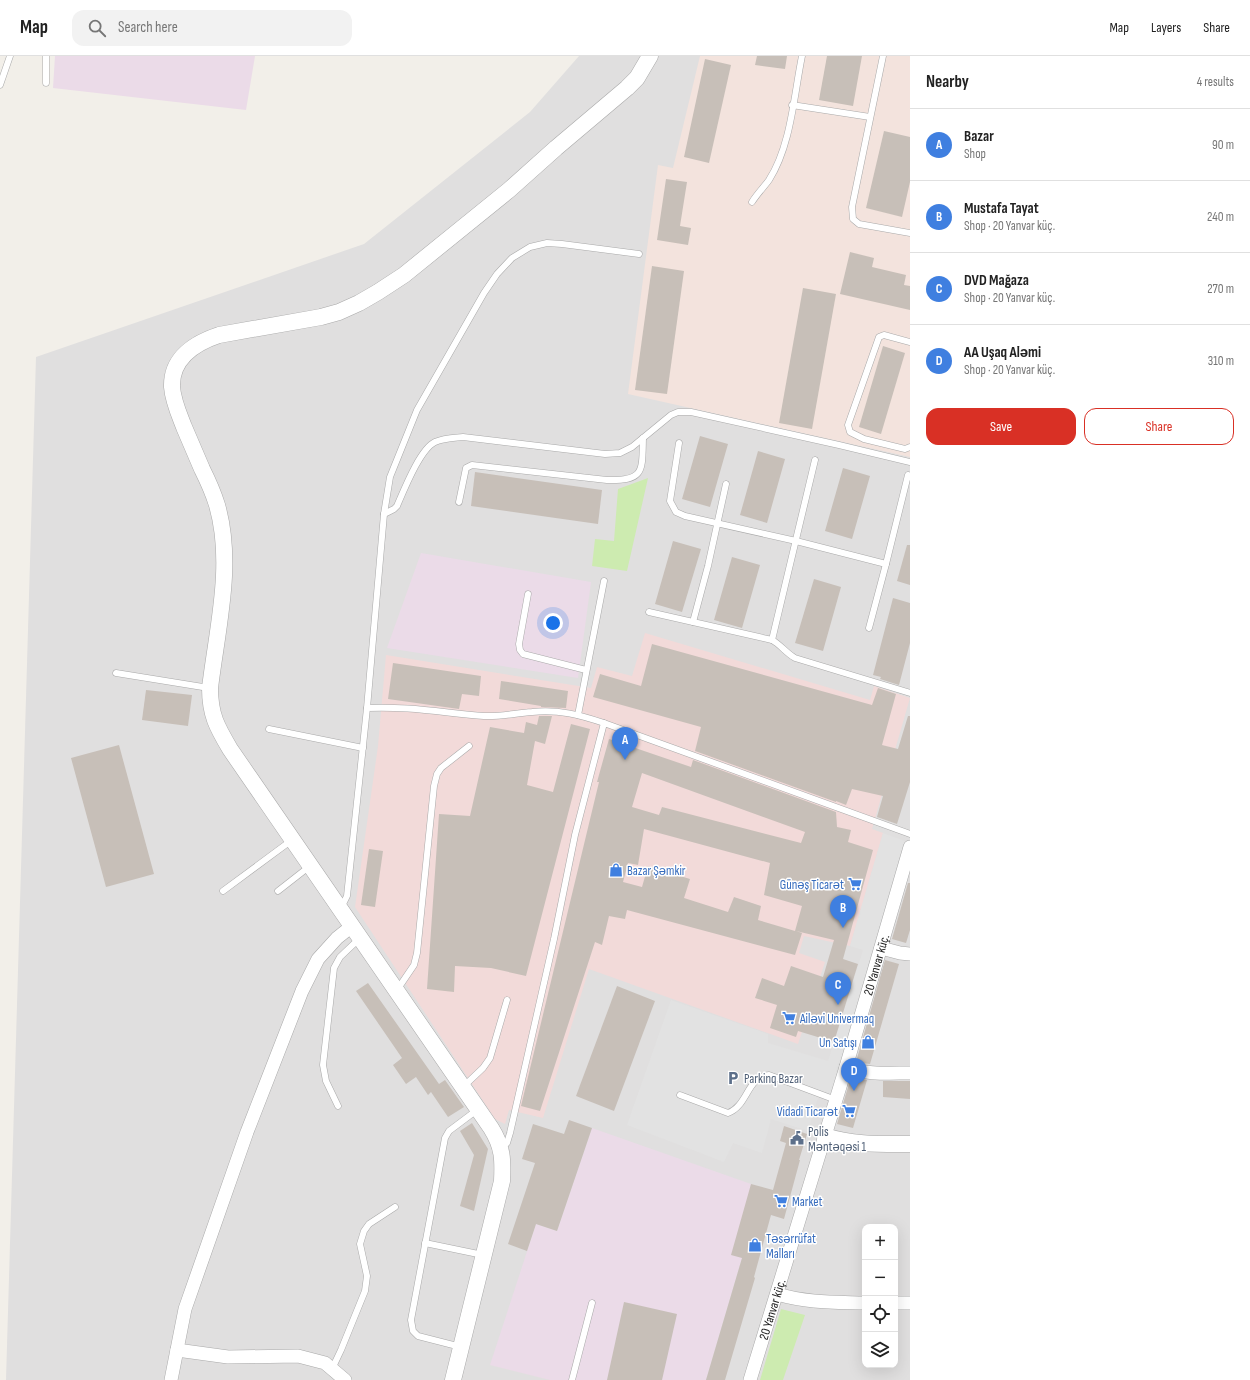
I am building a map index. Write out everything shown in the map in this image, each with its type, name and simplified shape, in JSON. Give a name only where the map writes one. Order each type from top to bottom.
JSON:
[{"type":"street","points":[[453,1380],[502,1181],[501,1147],[494,1133],[478,1109],[292,840],[218,730],[213,718],[210,701],[210,688],[221,604],[223,575],[223,539],[221,519],[212,488],[177,411],[172,386],[178,362],[190,349],[206,339],[229,332],[321,317],[339,312],[378,292],[404,275],[487,209],[627,88],[637,78],[650,56]]},
{"type":"street","name":"20 Yanvar küç.","points":[[750,1380],[846,1067],[910,847]]},
{"type":"street","points":[[171,1380],[185,1309],[204,1252],[247,1132],[302,990],[318,959],[337,938],[356,932]]},
{"type":"street","points":[[881,948],[910,954]]},
{"type":"street","points":[[846,1067],[857,1071],[870,1073],[910,1073]]},
{"type":"street","points":[[825,1136],[837,1140],[861,1144],[910,1144]]},
{"type":"street","points":[[777,1294],[803,1301],[862,1302]]},
{"type":"street","points":[[898,1303],[910,1303]]},
{"type":"street","points":[[176,1350],[228,1357],[298,1356],[325,1363],[345,1380]]},
{"type":"lane","points":[[0,85],[10,56]]},
{"type":"lane","points":[[46,56],[46,83]]},
{"type":"lane","points":[[752,202],[769,179],[780,155],[788,130],[802,56]]},
{"type":"lane","points":[[882,56],[852,208],[853,219],[859,224],[910,232]]},
{"type":"lane","points":[[792,105],[870,117]]},
{"type":"lane","points":[[343,904],[347,896],[368,708],[384,514],[390,477],[417,410],[484,293],[497,274],[512,258],[530,247],[547,244],[562,244],[639,254]]},
{"type":"lane","points":[[910,342],[884,335],[878,337],[848,426],[850,432],[864,439],[905,449],[910,447]]},
{"type":"lane","points":[[384,514],[397,506],[422,455],[433,443],[445,439],[463,437],[605,454],[620,453],[632,448],[671,415],[678,412],[691,412],[910,462]]},
{"type":"lane","points":[[459,502],[466,468],[472,465],[607,480],[622,481],[631,478],[638,474],[642,466],[643,438]]},
{"type":"lane","points":[[679,443],[670,501],[671,506],[676,512],[685,516],[796,541],[886,564]]},
{"type":"lane","points":[[772,640],[815,460]]},
{"type":"lane","points":[[869,628],[908,475]]},
{"type":"lane","points":[[693,622],[708,566],[726,484]]},
{"type":"lane","points":[[578,714],[604,581]]},
{"type":"lane","points":[[528,594],[519,644],[520,650],[523,654],[586,670]]},
{"type":"lane","points":[[649,612],[772,640],[778,643],[788,654],[795,658],[910,693]]},
{"type":"lane","points":[[116,672],[210,688]]},
{"type":"lane","points":[[368,708],[404,708],[484,716],[503,716],[533,712],[562,712],[578,714],[910,834]]},
{"type":"lane","points":[[501,1147],[507,1143],[510,1134],[554,939],[575,835],[604,723]]},
{"type":"lane","points":[[269,728],[363,748]]},
{"type":"lane","points":[[397,991],[414,964],[417,953],[434,786],[437,774],[441,768],[469,746]]},
{"type":"lane","points":[[223,891],[292,840]]},
{"type":"lane","points":[[278,891],[310,866]]},
{"type":"lane","points":[[338,1106],[326,1081],[323,1065],[334,968],[356,932]]},
{"type":"lane","points":[[462,1087],[483,1068],[490,1058],[507,1000]]},
{"type":"lane","points":[[680,1095],[728,1113],[738,1108],[755,1081],[762,1075],[769,1075],[836,1100]]},
{"type":"lane","points":[[461,1347],[418,1336],[413,1331],[411,1320],[444,1138],[449,1130],[478,1109]]},
{"type":"lane","points":[[332,1369],[365,1291],[367,1276],[360,1244],[364,1231],[369,1224],[395,1207]]},
{"type":"lane","points":[[425,1243],[483,1255]]},
{"type":"lane","points":[[572,1380],[592,1303]]},
{"type":"shaded area","points":[[55,56],[255,56],[246,110],[53,88]]},
{"type":"shaded area","points":[[579,56],[910,56],[910,1380],[6,1380],[36,357],[364,244],[530,112]]},
{"type":"shaded area","points":[[700,56],[910,56],[910,457],[628,394],[658,165],[673,168]]},
{"type":"shaded area","points":[[421,553],[591,582],[578,678],[387,648]]},
{"type":"shaded area","name":"Bazar Şəmkir","points":[[645,633],[870,700],[874,686],[910,698],[872,829],[883,833],[850,946],[804,936],[799,953],[825,962],[798,1044],[589,969],[543,1118],[509,1110],[505,1124],[495,1119],[355,907],[378,746],[386,655],[591,688],[597,667],[632,676]]},
{"type":"shaded area","name":"Parkinq Bazar","points":[[883,833],[910,843],[836,1100],[819,1094],[808,1131],[771,1119],[762,1153],[733,1143],[724,1162],[627,1125],[671,1000],[768,1034],[768,1043],[828,1061],[863,950],[850,946]]},
{"type":"shaded area","points":[[592,1128],[751,1184],[742,1258],[706,1380],[550,1380],[490,1365],[536,1224],[557,1231]]},
{"type":"green space","points":[[648,478],[627,571],[592,566],[595,539],[614,541],[618,489]]},
{"type":"green space","points":[[781,1309],[805,1315],[783,1380],[760,1380]]},
{"type":"building","points":[[757,56],[787,56],[785,69],[755,65]]},
{"type":"building","points":[[827,56],[862,56],[853,106],[819,100]]},
{"type":"building","points":[[705,59],[731,65],[709,163],[684,157]]},
{"type":"building","points":[[884,131],[910,137],[910,182],[902,217],[866,208]]},
{"type":"building","points":[[666,179],[687,182],[680,226],[691,228],[688,245],[657,240]]},
{"type":"building","points":[[850,252],[874,258],[872,267],[906,275],[904,285],[910,286],[910,310],[840,294]]},
{"type":"building","points":[[652,266],[684,271],[667,394],[635,390]]},
{"type":"building","points":[[803,288],[836,294],[812,429],[779,423]]},
{"type":"building","points":[[883,346],[905,353],[881,434],[859,427]]},
{"type":"building","points":[[700,436],[728,444],[710,507],[682,499]]},
{"type":"building","points":[[758,451],[785,459],[767,523],[740,515]]},
{"type":"building","points":[[843,468],[870,476],[852,539],[825,531]]},
{"type":"building","points":[[475,472],[602,490],[598,524],[471,506]]},
{"type":"building","points":[[673,541],[701,549],[682,612],[655,604]]},
{"type":"building","points":[[907,545],[910,545],[910,585],[897,581]]},
{"type":"building","points":[[732,557],[760,565],[742,628],[714,620]]},
{"type":"building","points":[[814,579],[841,587],[823,651],[795,643]]},
{"type":"building","points":[[893,598],[910,603],[910,643],[899,685],[880,679],[881,677],[873,675]]},
{"type":"building","points":[[652,644],[872,705],[878,688],[896,694],[882,745],[898,749],[908,716],[910,716],[910,782],[897,824],[877,817],[883,796],[852,789],[846,805],[836,802],[695,751],[701,727],[593,697],[600,674],[641,686]]},
{"type":"building","points":[[393,663],[481,676],[479,696],[462,694],[459,709],[388,699]]},
{"type":"building","points":[[501,681],[568,691],[566,708],[541,707],[499,699]]},
{"type":"building","points":[[146,690],[192,695],[188,726],[142,720]]},
{"type":"building","points":[[539,716],[552,716],[545,744],[535,741],[527,785],[553,792],[571,724],[590,729],[526,976],[491,968],[455,966],[454,992],[427,989],[439,814],[470,816],[490,727],[524,733],[526,722],[537,725]]},
{"type":"building","points":[[609,739],[691,767],[693,760],[836,812],[837,827],[851,830],[848,842],[873,850],[843,959],[858,964],[834,1042],[798,1031],[796,1037],[770,1028],[777,1005],[755,998],[762,978],[784,986],[791,966],[823,977],[834,940],[796,931],[802,933],[795,955],[627,910],[625,919],[609,916],[602,945],[595,942],[540,1111],[521,1106],[599,782],[597,782]],"holes":[[[642,773],[805,832],[801,843],[662,807],[659,815],[632,807]],[[644,829],[770,863],[764,895],[802,906],[795,931],[758,920],[761,906],[734,897],[728,912],[684,898],[690,879],[648,866],[642,887],[623,882],[628,863],[638,865]]]},
{"type":"building","points":[[119,745],[154,874],[106,887],[71,758]]},
{"type":"building","points":[[369,849],[383,851],[375,907],[361,905]]},
{"type":"building","points":[[908,883],[910,883],[910,930],[906,943],[892,939]]},
{"type":"building","points":[[885,960],[899,964],[870,1064],[856,1062]]},
{"type":"building","points":[[368,983],[439,1084],[445,1080],[464,1107],[448,1117],[431,1092],[428,1095],[416,1077],[406,1084],[393,1065],[402,1058],[356,991]]},
{"type":"building","points":[[617,986],[655,1001],[614,1111],[576,1096]]},
{"type":"building","points":[[851,1077],[867,1080],[853,1128],[837,1124]]},
{"type":"building","points":[[883,1081],[910,1081],[910,1099],[883,1097]]},
{"type":"building","points":[[569,1120],[592,1128],[557,1231],[536,1224],[527,1251],[508,1244],[535,1163],[522,1159],[533,1124],[564,1134]]},
{"type":"building","points":[[472,1123],[488,1149],[474,1211],[460,1206],[474,1155],[460,1131]]},
{"type":"building","points":[[784,1126],[807,1134],[784,1219],[771,1215],[754,1277],[755,1278],[725,1380],[706,1380],[742,1258],[731,1255],[751,1184],[773,1190],[786,1143],[780,1141]]},
{"type":"building","points":[[624,1302],[677,1314],[662,1380],[607,1380]]},
{"type":"place","name":"Bazar","points":[[625,760]]},
{"type":"place","name":"Bazar Şəmkir","points":[[616,870]]},
{"type":"place","name":"Günəş Ticarət","points":[[855,884]]},
{"type":"place","name":"Mustafa Tayat","points":[[843,928]]},
{"type":"place","name":"DVD Mağaza","points":[[838,1005]]},
{"type":"place","name":"Ailəvi Univermaq","points":[[789,1018]]},
{"type":"place","name":"Un Satışı","points":[[868,1042]]},
{"type":"place","name":"Parkinq Bazar","points":[[733,1078]]},
{"type":"place","name":"AA Uşaq Aləmi","points":[[854,1091]]},
{"type":"place","name":"Vidadi Ticarət","points":[[849,1111]]},
{"type":"place","name":"Polis Məntəqəsi 1","points":[[797,1138]]},
{"type":"place","name":"Market","points":[[781,1201]]},
{"type":"place","name":"Təsərrüfat Malları","points":[[755,1245]]}]
